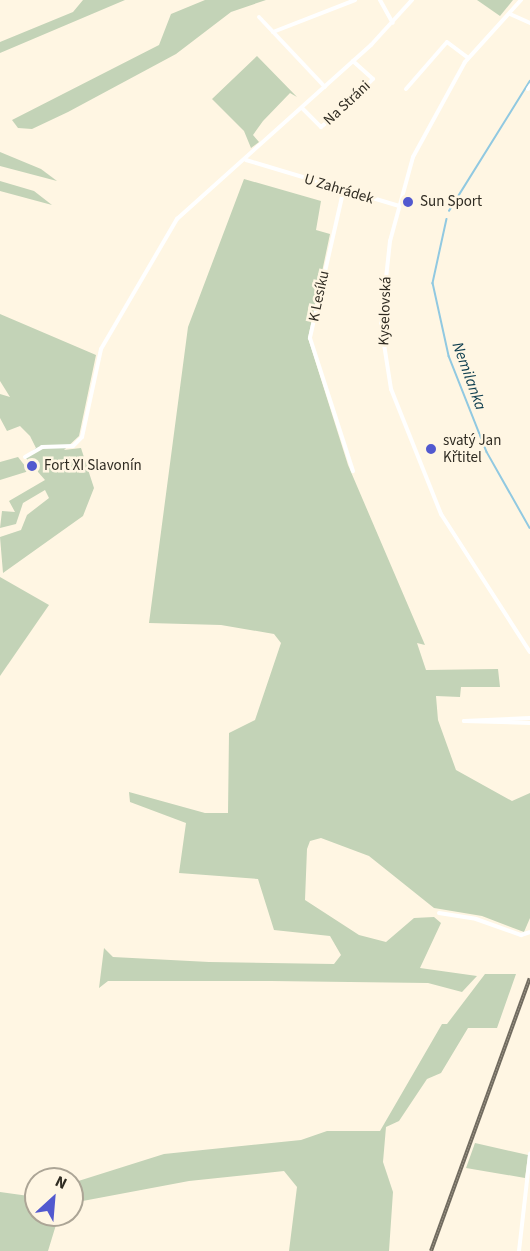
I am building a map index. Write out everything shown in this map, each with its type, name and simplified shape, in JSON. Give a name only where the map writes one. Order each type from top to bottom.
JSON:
[{"type":"street","points":[[273,32],[355,0]]},
{"type":"street","points":[[380,0],[393,23]]},
{"type":"street","name":"Na Stráni","points":[[25,456],[39,447],[78,443],[100,349],[160,240],[393,23],[412,0]]},
{"type":"street","name":"Kyselovská","points":[[521,0],[468,58],[416,150],[399,206],[381,312],[388,377],[444,520],[530,652]]},
{"type":"street","points":[[510,14],[530,23]]},
{"type":"street","points":[[259,17],[325,87]]},
{"type":"street","points":[[406,89],[447,42],[468,58]]},
{"type":"street","name":"Na Stráni","points":[[302,108],[321,127],[342,110],[373,80],[353,61]]},
{"type":"street","name":"U Zahrádek","points":[[246,160],[399,206]]},
{"type":"street","name":"K Lesíku","points":[[344,188],[310,338],[353,471]]},
{"type":"street","points":[[530,718],[464,722],[530,723]]},
{"type":"street","points":[[439,913],[476,919],[520,935],[530,932]]},
{"type":"street","points":[[519,1251],[530,1154]]},
{"type":"green space","points":[[83,0],[125,0],[0,53],[0,42],[73,12]]},
{"type":"green space","points":[[205,0],[266,0],[231,12],[176,54],[68,112],[32,129],[18,128],[12,120],[159,45],[171,14]]},
{"type":"green space","points":[[477,0],[513,0],[500,16]]},
{"type":"green space","points":[[257,56],[297,97],[290,93],[263,121],[253,135],[259,142],[251,148],[244,131],[212,99]]},
{"type":"green space","points":[[0,152],[41,169],[57,181],[0,166]]},
{"type":"green space","points":[[244,179],[321,201],[316,230],[330,234],[308,338],[348,465],[425,645],[417,643],[426,670],[498,669],[500,687],[461,687],[460,697],[436,696],[438,720],[456,770],[512,801],[530,793],[530,918],[524,932],[482,916],[434,908],[369,856],[321,838],[310,841],[307,849],[305,900],[359,935],[386,942],[414,918],[434,917],[441,923],[420,968],[477,976],[462,992],[428,983],[271,981],[108,981],[99,988],[104,948],[113,957],[209,962],[334,964],[341,955],[330,936],[274,930],[258,879],[179,873],[186,823],[130,802],[129,792],[205,813],[228,813],[229,733],[255,720],[281,643],[274,634],[221,625],[149,623],[188,327]]},
{"type":"green space","points":[[0,181],[34,191],[52,205],[0,191]]},
{"type":"green space","points":[[0,314],[96,355],[79,436],[64,450],[81,448],[94,488],[83,516],[3,573],[0,537],[21,530],[27,515],[49,498],[45,490],[23,503],[16,524],[0,528],[2,511],[15,512],[9,501],[45,480],[25,457],[36,448],[30,436],[20,426],[7,431],[0,418],[0,394],[10,397],[0,381]]},
{"type":"green space","points":[[18,457],[29,471],[0,480],[0,462]]},
{"type":"green space","points":[[0,577],[49,605],[0,676]]},
{"type":"green space","points":[[485,974],[516,974],[497,1028],[468,1028],[441,1073],[427,1079],[399,1121],[386,1127],[383,1162],[393,1192],[389,1251],[289,1251],[297,1187],[284,1171],[189,1181],[84,1201],[84,1179],[164,1154],[301,1140],[327,1131],[380,1131],[442,1024],[447,1024]]},
{"type":"green space","points":[[475,1143],[528,1155],[525,1178],[466,1168]]},
{"type":"green space","points":[[0,1192],[24,1195],[24,1227],[55,1227],[48,1251],[0,1251]]},
{"type":"waterway","name":"Nemilanka","points":[[449,211],[530,81]]},
{"type":"waterway","name":"Nemilanka","points":[[447,219],[433,283],[449,356],[487,452],[530,528]]},
{"type":"railway","points":[[431,1251],[530,978]]},
{"type":"place","name":"Sun Sport","points":[[408,202]]},
{"type":"place","name":"svatý Jan Křtitel","points":[[431,449]]},
{"type":"place","name":"Fort XI Slavonín","points":[[32,466]]}]
